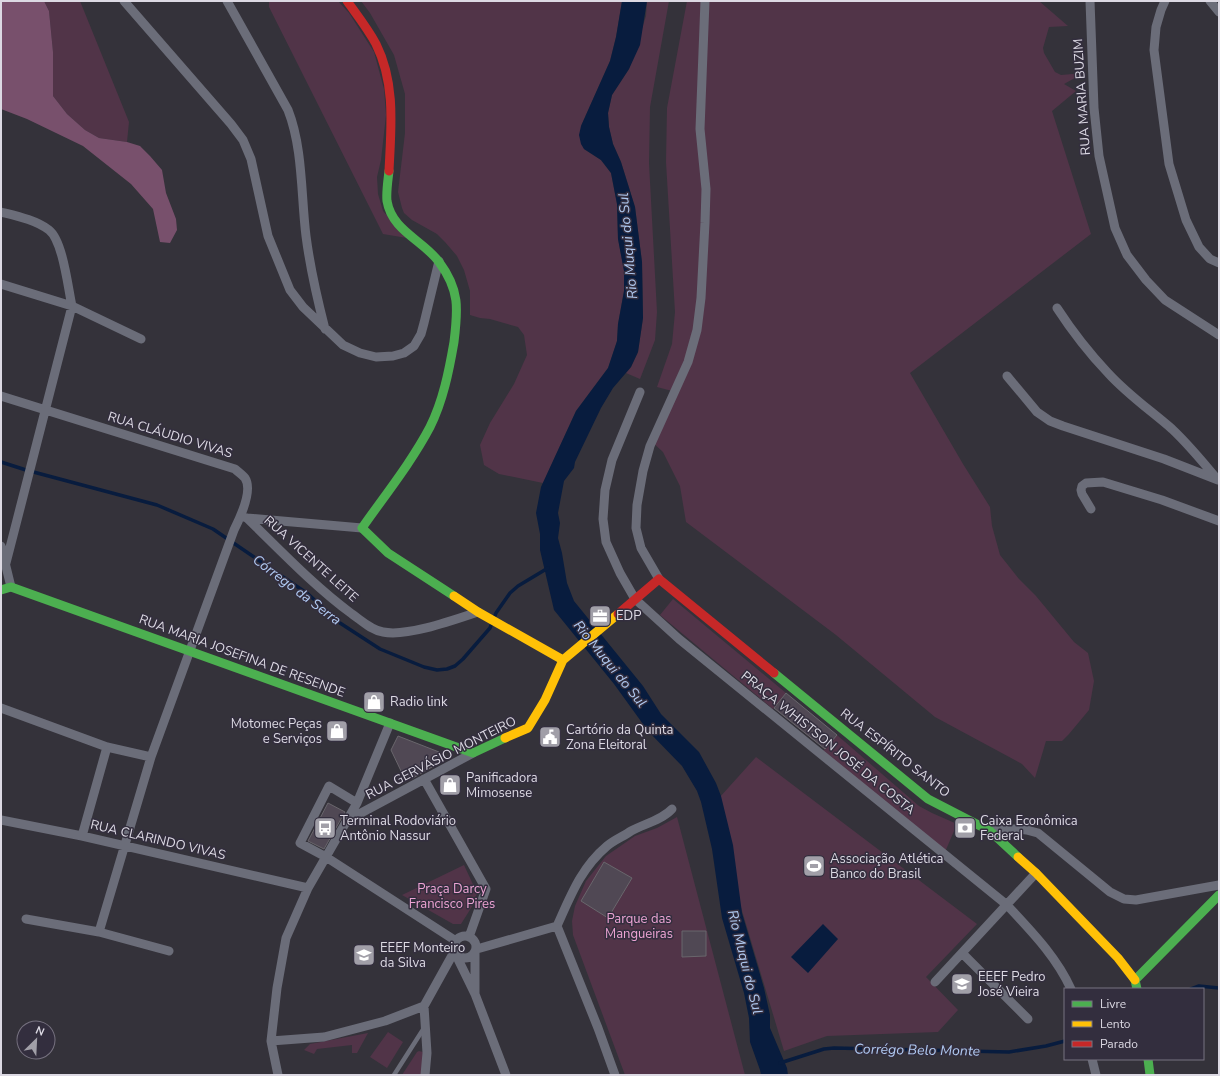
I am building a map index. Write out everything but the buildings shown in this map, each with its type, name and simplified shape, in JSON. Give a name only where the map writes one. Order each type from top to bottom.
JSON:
[{"type":"main road","points":[[347,1],[376,44],[384,64],[390,88],[392,119],[388,200],[391,215],[398,225],[439,261],[453,283],[457,302],[456,326],[450,367],[443,394],[430,426],[416,450],[362,528],[388,553],[482,615],[563,660]]},
{"type":"main road","points":[[635,599],[659,579]]},
{"type":"main road","name":"RUA ESPÍRITO SANTO","points":[[659,579],[928,799],[990,831],[1036,873],[1118,958],[1135,980],[1137,988]]},
{"type":"main road","points":[[1,590],[11,587]]},
{"type":"main road","name":"RUA MARIA JOSEFINA DE RESENDE","points":[[11,587],[473,753]]},
{"type":"main road","name":"RUA GERVÁSIO MONTEIRO","points":[[473,753],[528,728],[545,700],[563,660],[635,599]]},
{"type":"main road","points":[[1135,980],[1219,895]]},
{"type":"main road","points":[[1148,1060],[1150,1075]]},
{"type":"street","points":[[124,1],[226,118],[243,140],[251,159],[268,236],[290,290],[303,307],[343,345],[360,353],[376,357],[393,356],[404,353],[414,346],[421,334],[439,261]]},
{"type":"street","points":[[227,1],[288,110],[293,123],[299,153],[306,238],[317,297],[326,330]]},
{"type":"street","points":[[659,579],[641,548],[636,528],[637,505],[643,471],[650,446],[688,362],[697,330],[706,189],[700,129],[705,1]]},
{"type":"street","name":"RUA MARIA BUZIM","points":[[1090,1],[1094,108],[1099,156],[1115,228],[1127,255],[1146,280],[1165,300],[1219,335]]},
{"type":"street","points":[[1165,1],[1156,27],[1154,50],[1169,164],[1186,220],[1199,247],[1210,259],[1219,263]]},
{"type":"street","points":[[1210,1],[1219,12]]},
{"type":"street","points":[[1,212],[40,224],[50,231],[56,238],[64,266],[72,306],[6,563]]},
{"type":"street","points":[[1,284],[72,306],[141,340]]},
{"type":"street","points":[[1057,308],[1078,339],[1108,373],[1138,401],[1173,430],[1202,460],[1219,481]]},
{"type":"street","points":[[1007,376],[1037,412],[1050,421],[1164,459],[1219,481]]},
{"type":"street","name":"PRAÇA WHISTSON JOSÉ DA COSTA","points":[[640,392],[612,460],[605,490],[603,519],[606,542],[635,599],[679,639],[1007,905],[1047,950],[1064,973],[1071,988]]},
{"type":"street","name":"RUA CLÁUDIO VIVAS","points":[[1,396],[236,469],[245,478],[248,486],[244,517],[234,530],[151,757],[99,932]]},
{"type":"street","points":[[1090,509],[1080,490],[1086,483],[1103,482],[1162,500],[1219,521]]},
{"type":"street","points":[[244,517],[362,528]]},
{"type":"street","name":"RUA VICENTE LEITE","points":[[244,517],[335,602],[370,628],[384,633],[416,630],[482,615]]},
{"type":"street","points":[[1,546],[11,587]]},
{"type":"street","points":[[1,708],[107,747],[151,757]]},
{"type":"street","points":[[278,1075],[271,1041],[276,988],[286,938],[308,888],[357,803],[390,723]]},
{"type":"street","points":[[82,836],[107,747]]},
{"type":"street","name":"RUA GERVÁSIO MONTEIRO","points":[[347,821],[473,753]]},
{"type":"street","points":[[424,779],[486,889],[469,937]]},
{"type":"street","points":[[357,803],[329,786],[300,843],[326,857],[456,941]]},
{"type":"street","points":[[614,1075],[598,1028],[557,926],[576,882],[590,862],[609,844],[638,827],[666,815],[672,809]]},
{"type":"street","name":"RUA CLARINDO VIVAS","points":[[1,820],[82,836],[308,888]]},
{"type":"street","points":[[990,831],[1016,828],[1028,829],[1038,833],[1110,892],[1124,899],[1136,900],[1153,898],[1219,885]]},
{"type":"street","points":[[935,982],[1036,873]]},
{"type":"street","points":[[26,919],[99,932],[169,951]]},
{"type":"street","points":[[455,953],[462,959],[466,959],[473,956],[476,951],[557,926]]},
{"type":"street","points":[[475,994],[475,942],[469,937],[461,937],[454,944],[455,953],[475,994],[506,1075]]},
{"type":"street","points":[[425,1075],[426,1025],[424,1006],[455,953]]},
{"type":"street","points":[[962,953],[1028,1019]]},
{"type":"street","points":[[271,1041],[324,1037],[385,1021],[424,1006]]},
{"type":"street","points":[[1092,1060],[1096,1075]]},
{"type":"lane","points":[[394,1075],[426,1025]]},
{"type":"green space","points":[[44,1],[80,1],[129,122],[127,142],[99,138],[85,130],[67,114],[53,96],[53,52],[49,11]]},
{"type":"green space","points":[[269,1],[338,1],[349,13],[374,52],[384,89],[386,115],[381,160],[377,177],[378,194],[383,211],[407,238],[383,234],[269,7]]},
{"type":"green space","points":[[361,1],[622,1],[610,61],[581,126],[584,149],[601,160],[611,173],[617,204],[618,239],[624,270],[624,291],[618,324],[617,341],[608,368],[576,411],[543,483],[499,474],[484,465],[480,445],[490,423],[514,384],[527,355],[524,335],[518,327],[470,315],[470,291],[464,270],[457,256],[437,234],[412,220],[404,213],[398,192],[405,133],[405,94],[394,55],[370,13]]},
{"type":"green space","points":[[647,1],[669,1],[650,107],[649,163],[657,312],[655,340],[640,379],[626,373],[631,367],[638,352],[643,318],[642,262],[635,207],[621,162],[613,144],[609,127],[608,113],[612,95],[629,69],[646,16]]},
{"type":"green space","points":[[687,1],[1039,1],[1068,26],[1049,27],[1043,48],[1044,53],[1055,72],[1061,75],[1084,73],[1064,84],[1076,91],[1052,111],[1091,234],[910,373],[990,507],[992,526],[1000,555],[1074,642],[1088,653],[1094,681],[1089,710],[1062,741],[1046,741],[1035,778],[1022,764],[935,717],[836,635],[686,522],[680,486],[663,452],[650,440],[676,392],[657,387],[672,344],[675,312],[666,162],[667,108]]},
{"type":"green space","points":[[673,599],[786,693],[773,709],[660,615]]},
{"type":"green space","points":[[837,735],[919,806],[957,824],[945,852],[823,751]]},
{"type":"green space","name":"Associação Atlética Banco do Brasil","points":[[756,757],[977,924],[926,977],[958,1010],[938,1032],[827,1036],[784,1051],[711,807]]},
{"type":"green space","name":"Parque das Mangueiras","points":[[677,817],[745,1075],[625,1075],[573,935],[572,921],[575,906],[586,881],[606,856],[635,836],[657,828]]},
{"type":"green space","name":"Praça Darcy Francisco Pires","points":[[464,865],[477,893],[473,905],[461,924],[453,924],[402,895]]},
{"type":"green space","points":[[388,1032],[403,1042],[387,1068],[370,1057]]},
{"type":"green space","points":[[368,1033],[357,1053],[352,1053],[352,1045],[317,1049],[314,1054],[304,1050],[310,1044]]},
{"type":"green space","points":[[417,1052],[423,1052],[422,1075],[402,1075]]},
{"type":"shaded area","points":[[1,1],[44,1],[49,11],[53,52],[53,96],[67,114],[85,130],[99,138],[127,142],[140,146],[162,170],[166,193],[176,219],[177,230],[170,243],[160,242],[153,209],[131,184],[83,146],[27,119],[1,109]]},
{"type":"water","name":"Rio Muqui do Sul","points":[[622,1],[647,1],[640,45],[629,69],[612,95],[608,113],[609,127],[613,144],[621,162],[635,207],[642,262],[643,318],[638,352],[631,367],[613,388],[601,408],[575,462],[574,468],[564,481],[558,513],[560,523],[558,538],[567,583],[574,601],[643,686],[661,714],[699,752],[716,783],[721,796],[733,845],[742,913],[764,988],[770,1015],[770,1028],[787,1068],[788,1075],[761,1075],[750,1042],[749,1018],[744,993],[722,918],[712,849],[697,791],[682,766],[648,731],[614,684],[554,610],[540,550],[540,534],[536,513],[541,487],[576,411],[608,368],[617,341],[618,324],[624,291],[624,271],[618,239],[617,204],[611,173],[601,160],[584,149],[579,135],[581,126],[610,61]]},
{"type":"water","points":[[823,924],[838,939],[808,973],[791,957]]},
{"type":"waterway","name":"Córrego da Serra","points":[[1,462],[157,505],[213,529],[308,594],[340,623],[380,649],[424,667],[437,670],[455,666],[463,659],[490,628],[496,613],[510,593],[518,586],[548,568]]},
{"type":"waterway","name":"Corrégo Belo Monte","points":[[1194,988],[1199,986],[1219,988]]},
{"type":"waterway","name":"Corrégo Belo Monte","points":[[780,1063],[824,1049],[834,1048],[1009,1052],[1046,1046],[1064,1041]]},
{"type":"traffic: fast","points":[[389,171],[387,201],[390,211],[401,228],[425,247],[446,272],[454,291],[457,310],[454,342],[448,375],[435,417],[423,440],[398,479],[362,528],[388,553],[454,596]]},
{"type":"traffic: fast","points":[[1,590],[11,587],[473,753],[505,738]]},
{"type":"traffic: fast","points":[[774,673],[928,799],[990,831],[1018,857]]},
{"type":"traffic: fast","points":[[1137,988],[1135,980],[1219,895]]},
{"type":"traffic: fast","points":[[1148,1060],[1150,1075]]},
{"type":"traffic: slow","points":[[454,596],[478,612],[563,660]]},
{"type":"traffic: slow","points":[[505,738],[528,728],[545,700],[563,660],[618,614]]},
{"type":"traffic: slow","points":[[1018,857],[1036,873],[1118,958],[1135,980]]},
{"type":"traffic: jam","points":[[347,1],[366,27],[376,44],[387,75],[391,106],[389,171]]},
{"type":"traffic: jam","points":[[618,614],[659,579],[774,673]]},
{"type":"place","name":"EDP","points":[[600,616]]},
{"type":"place","name":"Radio link","points":[[374,702]]},
{"type":"place","name":"Motomec Peças e Serviços","points":[[337,731]]},
{"type":"place","name":"Cartório da Quinta Zona Eleitoral","points":[[550,737]]},
{"type":"place","name":"Panificadora Mimosense","points":[[450,785]]},
{"type":"place","name":"Terminal Rodoviário Antônio Nassur","points":[[325,828]]},
{"type":"place","name":"Caixa Econômica Federal","points":[[965,828]]},
{"type":"place","name":"Associação Atlética Banco do Brasil","points":[[814,866]]},
{"type":"place","name":"EEEF Monteiro da Silva","points":[[364,955]]},
{"type":"place","name":"EEEF Pedro José Vieira","points":[[962,984]]}]
